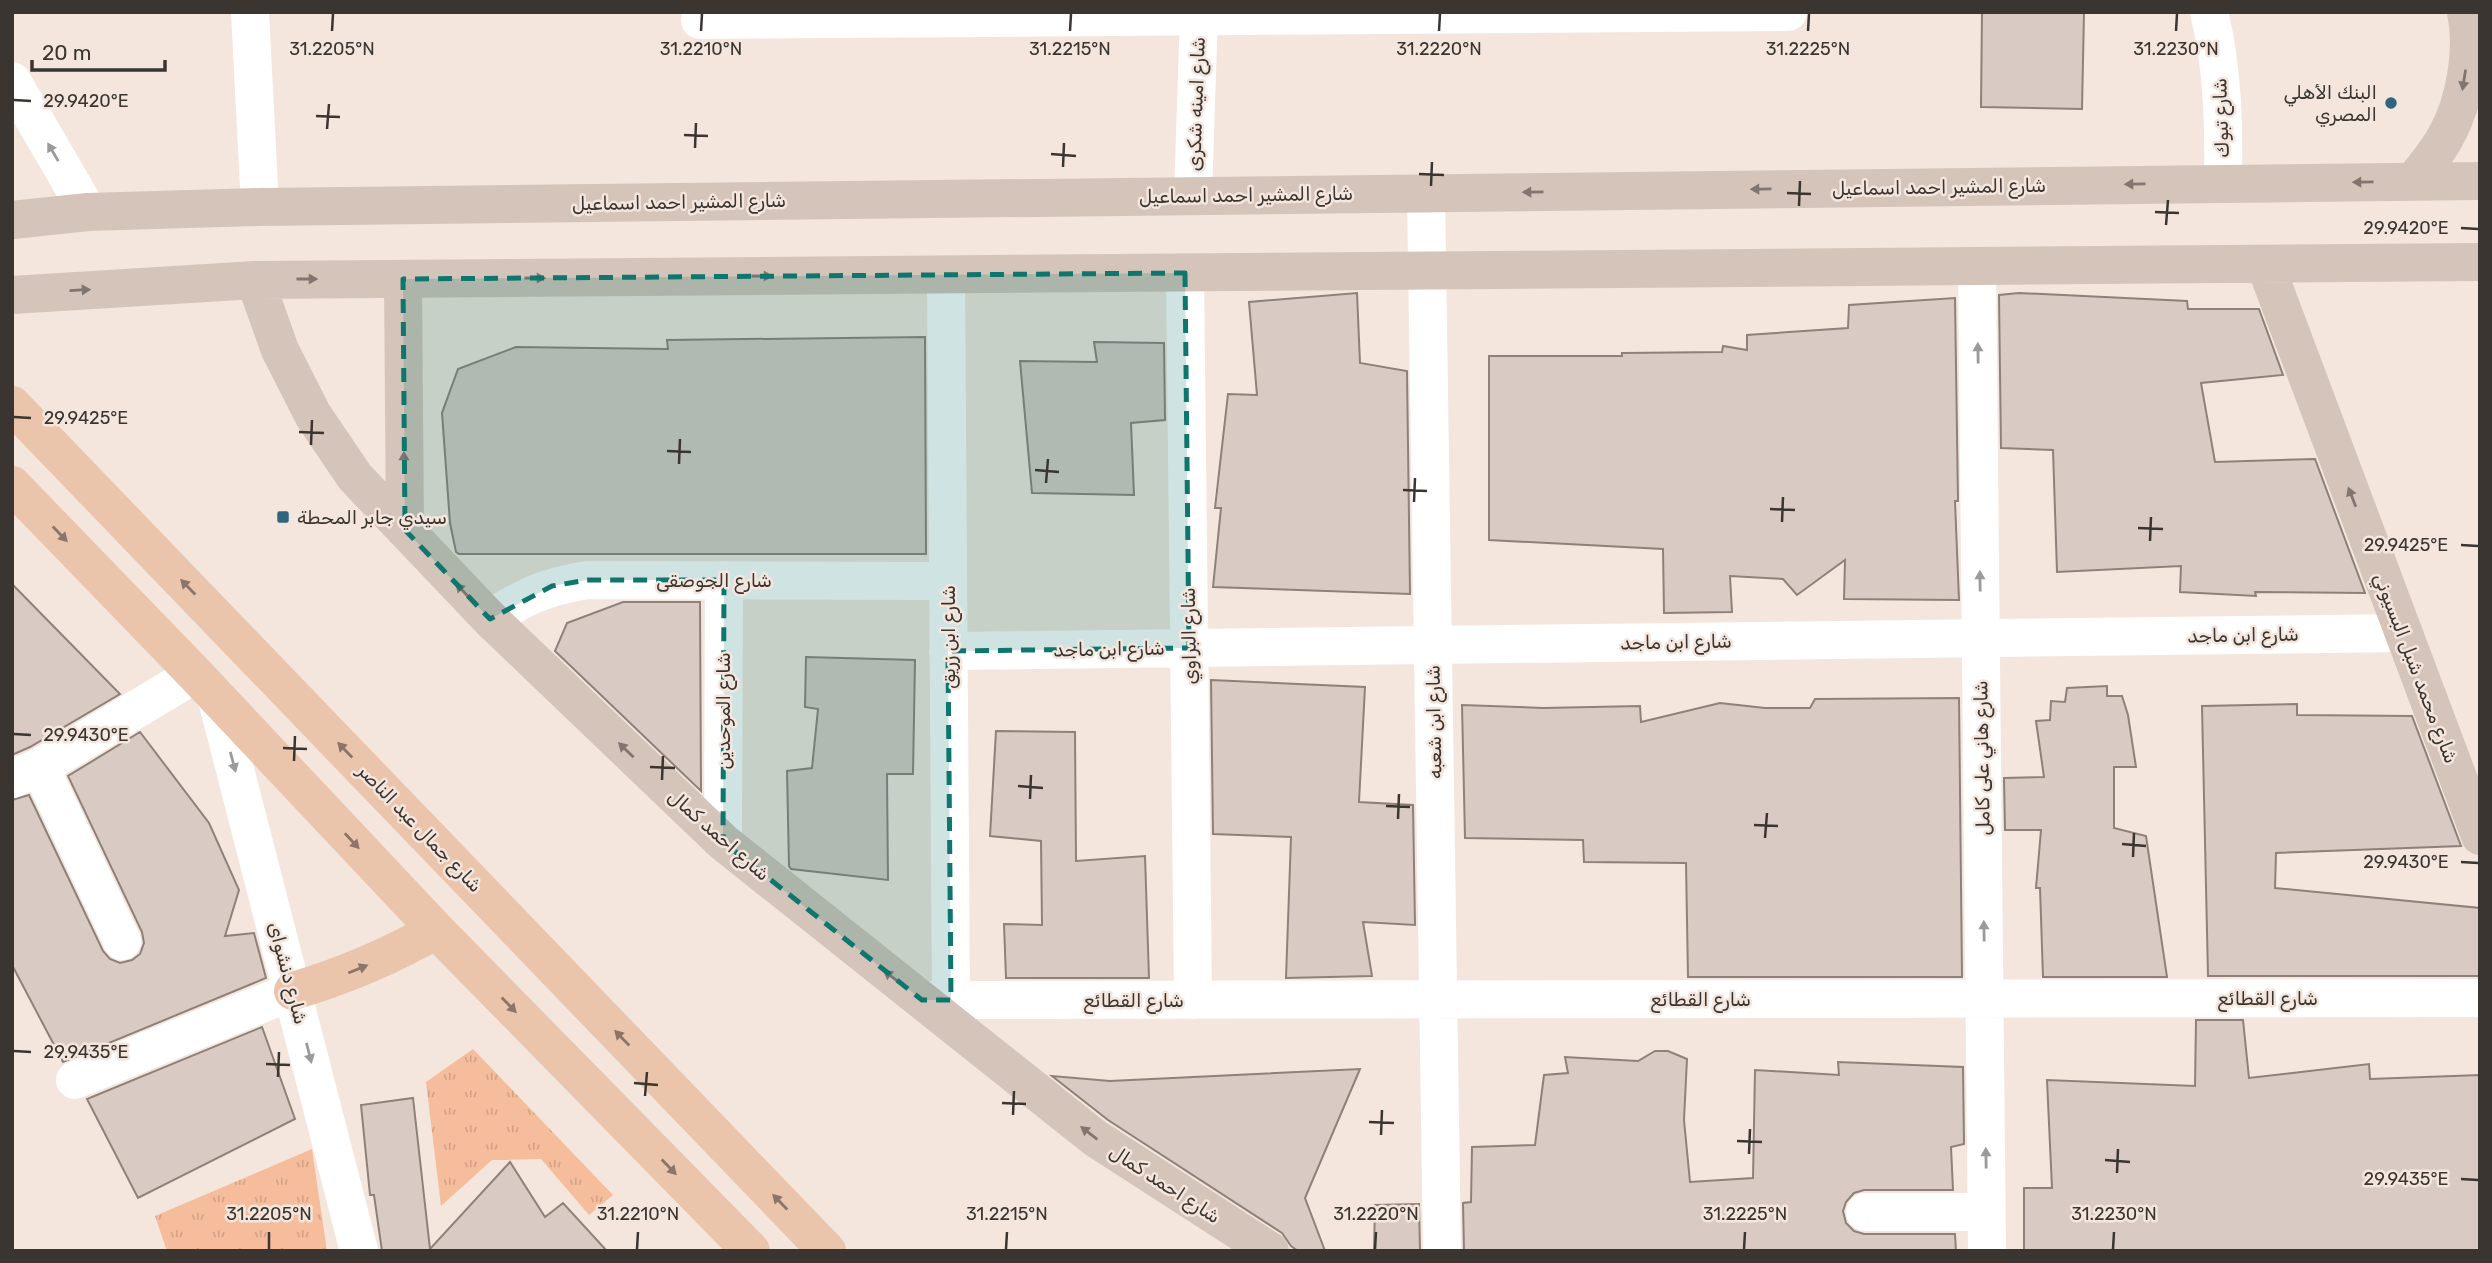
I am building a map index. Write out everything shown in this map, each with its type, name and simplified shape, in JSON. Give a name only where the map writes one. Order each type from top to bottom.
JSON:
[{"type":"main road","points":[[2414,181],[2446,136],[2465,84],[2469,30],[2466,12]]},
{"type":"main road","name":"شارع المشير احمد اسماعيل","points":[[12,220],[88,212],[260,207],[2480,181]]},
{"type":"main road","points":[[12,295],[255,280],[2480,262]]},
{"type":"main road","name":"شارع محمد شبل البسيوني","points":[[2265,264],[2480,836]]},
{"type":"main road","points":[[403,279],[405,530]]},
{"type":"main road","name":"شارع احمد كمال","points":[[255,280],[279,350],[313,415],[355,477],[490,619],[723,842],[936,1000],[1095,1139],[1270,1251]]},
{"type":"main road","name":"شارع جمال عبد الناصر","points":[[12,405],[828,1251]]},
{"type":"main road","points":[[12,485],[206,685],[436,930],[751,1251]]},
{"type":"main road","points":[[293,990],[323,982],[381,959],[436,930]]},
{"type":"street","points":[[250,12],[260,207]]},
{"type":"street","points":[[699,20],[1788,12]]},
{"type":"street","name":"شارع تبوك","points":[[2209,12],[2216,44],[2224,113],[2223,183]]},
{"type":"street","name":"شارع امينه شكرى","points":[[1194,196],[1199,15]]},
{"type":"street","points":[[12,81],[88,212]]},
{"type":"street","name":"شارع ابن شعبه","points":[[1426,193],[1442,1251]]},
{"type":"street","name":"شارع هاني على كامل","points":[[1977,266],[1987,1251]]},
{"type":"street","name":"شارع البراوي","points":[[1185,273],[1193,1000]]},
{"type":"street","name":"شارع ابن زريق","points":[[936,1000],[948,651],[946,275]]},
{"type":"street","name":"شارع الجوصقى","points":[[490,619],[519,599],[552,586],[587,580],[948,580]]},
{"type":"street","name":"شارع الموحدين","points":[[723,842],[724,580]]},
{"type":"street","name":"شارع ابن ماجد","points":[[948,651],[2403,633]]},
{"type":"street","points":[[122,941],[20,775],[206,685]]},
{"type":"street","name":"شارع دنشواى","points":[[206,685],[293,990],[359,1251]]},
{"type":"street","points":[[75,1080],[293,990]]},
{"type":"street","name":"شارع القطائع","points":[[936,1000],[2480,998]]},
{"type":"street","points":[[1865,1212],[1986,1212]]},
{"type":"highlighted area","points":[[1185,273],[1189,648],[948,651],[951,1000],[922,1000],[723,842],[724,580],[587,580],[552,586],[490,619],[405,530],[403,279]]},
{"type":"green space","points":[[473,1049],[613,1195],[589,1215],[541,1159],[492,1160],[441,1206],[426,1082]]},
{"type":"green space","points":[[312,1149],[327,1251],[167,1251],[155,1216]]},
{"type":"building","points":[[1982,12],[2084,12],[2082,109],[1981,107]]},
{"type":"building","points":[[1357,293],[1360,363],[1407,371],[1410,594],[1213,587],[1221,508],[1215,508],[1228,394],[1257,395],[1249,302]]},
{"type":"building","points":[[2019,293],[2187,301],[2188,309],[2259,309],[2283,375],[2201,383],[2215,462],[2315,459],[2365,593],[2255,592],[2256,596],[2180,592],[2181,566],[2057,572],[2053,450],[2001,448],[1999,295]]},
{"type":"building","points":[[1955,298],[1958,501],[1955,501],[1959,600],[1844,599],[1845,560],[1797,595],[1783,579],[1730,576],[1732,612],[1664,613],[1663,549],[1489,540],[1489,356],[1622,356],[1622,353],[1722,352],[1723,346],[1747,350],[1747,335],[1848,328],[1849,305]]},
{"type":"building","points":[[925,337],[926,554],[456,552],[450,523],[442,413],[458,369],[516,347],[668,349],[667,340]]},
{"type":"building","points":[[1094,342],[1164,343],[1165,420],[1131,423],[1134,495],[1032,493],[1020,361],[1097,362]]},
{"type":"building","points":[[12,584],[120,694],[12,755]]},
{"type":"building","points":[[623,602],[700,602],[701,791],[555,651],[567,623]]},
{"type":"building","points":[[806,657],[915,660],[913,774],[887,774],[888,880],[791,869],[789,866],[787,771],[812,768],[818,709],[805,707]]},
{"type":"building","points":[[1211,680],[1365,687],[1359,802],[1413,805],[1415,925],[1363,922],[1372,976],[1286,978],[1291,837],[1213,834]]},
{"type":"building","points":[[2107,686],[2107,696],[2122,696],[2128,715],[2136,767],[2114,767],[2114,828],[2146,836],[2167,977],[2043,977],[2040,888],[2036,888],[2041,830],[2005,830],[2004,778],[2044,777],[2036,721],[2050,720],[2051,701],[2065,702],[2067,688]]},
{"type":"building","points":[[1959,698],[1962,977],[1688,977],[1686,863],[1584,862],[1583,840],[1465,838],[1462,705],[1543,708],[1640,706],[1641,722],[1720,703],[1765,708],[1810,708],[1815,699]]},
{"type":"building","points":[[2297,704],[2297,715],[2412,716],[2461,846],[2276,853],[2275,888],[2480,908],[2480,976],[2208,976],[2202,706]]},
{"type":"building","points":[[996,731],[1075,732],[1076,861],[1145,856],[1149,978],[1006,978],[1004,924],[1042,925],[1041,841],[990,836]]},
{"type":"building","points":[[140,732],[209,823],[239,890],[225,936],[254,933],[266,978],[63,1062],[12,965],[12,800],[29,795],[103,951],[110,959],[120,963],[132,960],[140,954],[144,943],[142,932],[68,776]]},
{"type":"building","points":[[2196,1020],[2243,1020],[2249,1078],[2369,1064],[2370,1079],[2480,1075],[2480,1251],[2024,1251],[2024,1188],[2052,1188],[2047,1080],[2195,1086]]},
{"type":"building","points":[[262,1027],[295,1119],[138,1198],[87,1099]]},
{"type":"building","points":[[1655,1051],[1668,1051],[1687,1059],[1684,1120],[1690,1182],[1753,1178],[1755,1070],[1839,1075],[1838,1062],[1963,1067],[1964,1144],[1951,1147],[1953,1190],[1864,1190],[1854,1193],[1846,1202],[1843,1211],[1846,1223],[1854,1231],[1864,1234],[1955,1234],[1956,1251],[1464,1251],[1463,1203],[1471,1202],[1472,1147],[1535,1145],[1544,1075],[1568,1073],[1565,1057],[1638,1061]]},
{"type":"building","points":[[1360,1069],[1305,1198],[1325,1251],[1298,1251],[1282,1233],[1108,1120],[1052,1076],[1110,1081]]},
{"type":"building","points":[[413,1098],[430,1249],[510,1162],[545,1217],[563,1203],[607,1251],[382,1251],[374,1195],[370,1195],[361,1105]]},
{"type":"building","points":[[1419,1204],[1420,1251],[1374,1251],[1375,1205]]},
{"type":"place","name":"البنك الأهلي المصري","points":[[2391,103]]},
{"type":"place","name":"سيدي جابر المحطة","points":[[283,517]]}]
